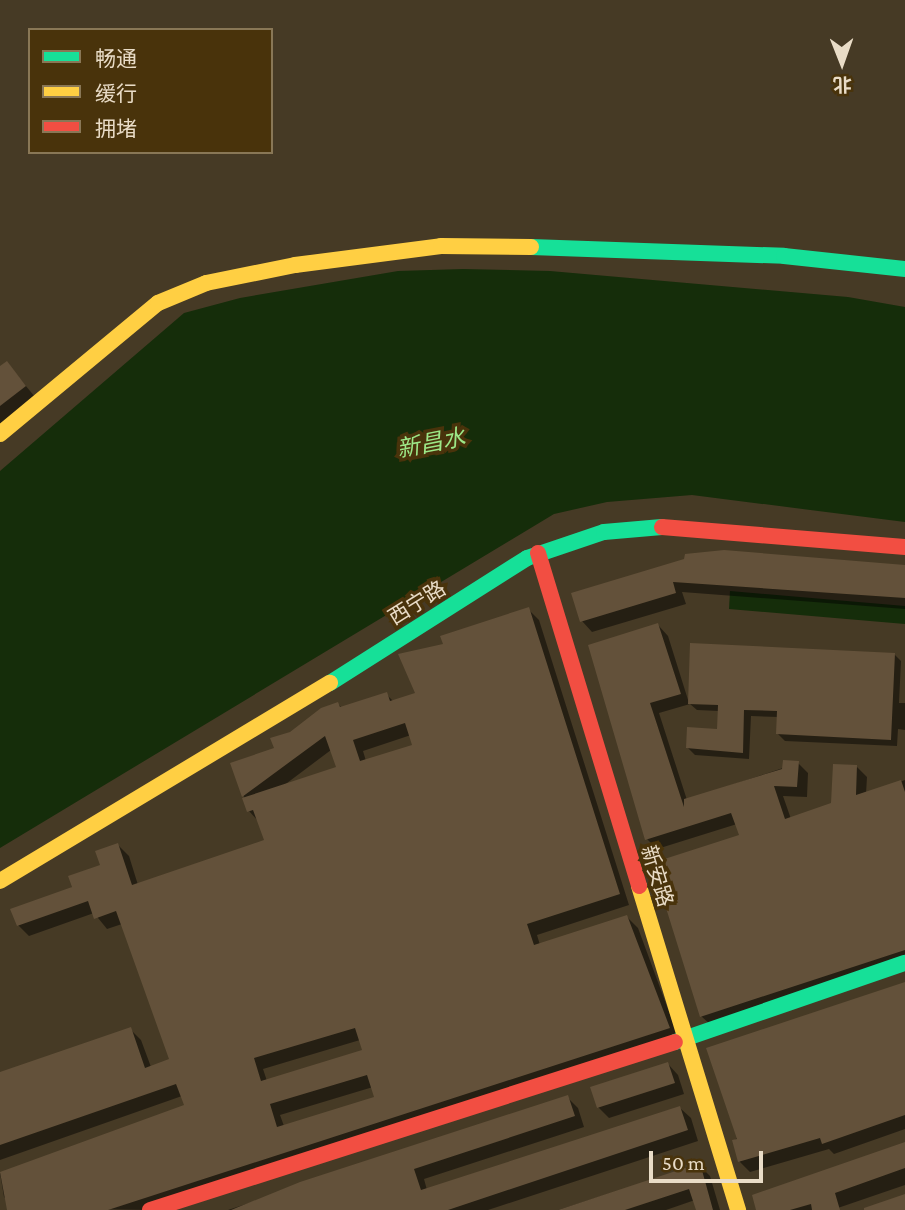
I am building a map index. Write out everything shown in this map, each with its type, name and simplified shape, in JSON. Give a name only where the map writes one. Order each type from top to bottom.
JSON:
[{"type":"street","points":[[0,434],[158,303],[206,283],[295,265],[440,246],[510,246],[784,256],[905,269]]},
{"type":"street","name":"西宁路","points":[[0,881],[538,554],[604,532],[674,526],[905,547]]},
{"type":"street","name":"新安路","points":[[538,554],[738,1210]]},
{"type":"street","points":[[150,1210],[686,1038],[905,963]]},
{"type":"water","name":"新昌水","points":[[398,271],[550,271],[848,297],[905,307],[905,522],[692,495],[607,502],[554,514],[0,848],[0,471],[184,313],[240,298]]},
{"type":"water","points":[[730,591],[905,606],[905,624],[729,609]]},
{"type":"building","points":[[7,361],[26,386],[0,406],[0,366]]},
{"type":"building","points":[[724,550],[905,565],[905,598],[673,582],[676,593],[580,622],[571,593],[684,559],[685,554]]},
{"type":"building","points":[[529,607],[620,894],[527,924],[534,945],[627,915],[670,1028],[108,1210],[7,1210],[0,1172],[184,1105],[176,1084],[0,1145],[0,1072],[131,1027],[145,1068],[169,1059],[116,911],[94,919],[88,901],[17,926],[10,909],[72,887],[68,876],[100,865],[95,851],[118,843],[132,885],[264,840],[253,810],[247,812],[242,798],[336,767],[325,736],[242,797],[230,763],[274,748],[270,738],[290,732],[321,708],[338,702],[340,707],[387,692],[390,701],[415,693],[398,654],[443,644],[440,636]],"holes":[[[405,723],[412,745],[360,761],[353,740]],[[355,1028],[362,1050],[261,1081],[254,1058]],[[367,1075],[374,1097],[277,1127],[270,1104]]]},
{"type":"building","points":[[658,623],[681,694],[650,703],[684,807],[684,799],[782,769],[783,760],[799,761],[797,787],[774,786],[785,819],[831,803],[833,764],[857,765],[856,795],[901,780],[905,792],[905,950],[700,1017],[652,863],[739,835],[731,813],[645,840],[588,645]]},
{"type":"building","points":[[690,643],[895,653],[891,740],[776,734],[777,711],[744,710],[743,753],[686,748],[687,727],[717,729],[718,705],[688,704]]},
{"type":"building","points":[[905,982],[905,1115],[822,1144],[820,1138],[738,1162],[732,1140],[737,1139],[706,1048]]},
{"type":"building","points":[[668,1062],[675,1083],[597,1108],[590,1087]]},
{"type":"building","points":[[568,1095],[575,1116],[414,1169],[421,1190],[680,1106],[688,1130],[448,1210],[231,1210],[300,1182]]},
{"type":"building","points":[[905,1142],[905,1168],[835,1193],[840,1210],[812,1210],[811,1204],[790,1210],[756,1210],[752,1195]]},
{"type":"building","points":[[700,1163],[713,1210],[696,1210],[689,1189],[625,1210],[558,1210]]},
{"type":"building","points":[[905,1194],[905,1210],[864,1210],[864,1208]]},
{"type":"traffic: fast","points":[[531,247],[784,256],[905,269]]},
{"type":"traffic: fast","points":[[330,683],[527,558],[604,532],[662,527]]},
{"type":"traffic: fast","points":[[675,1042],[905,963]]},
{"type":"traffic: slow","points":[[0,434],[158,303],[206,283],[295,265],[441,246],[531,247]]},
{"type":"traffic: slow","points":[[0,881],[330,683]]},
{"type":"traffic: slow","points":[[639,886],[738,1210]]},
{"type":"traffic: jam","points":[[662,527],[905,547]]},
{"type":"traffic: jam","points":[[538,553],[639,886]]},
{"type":"traffic: jam","points":[[150,1210],[675,1042]]}]
